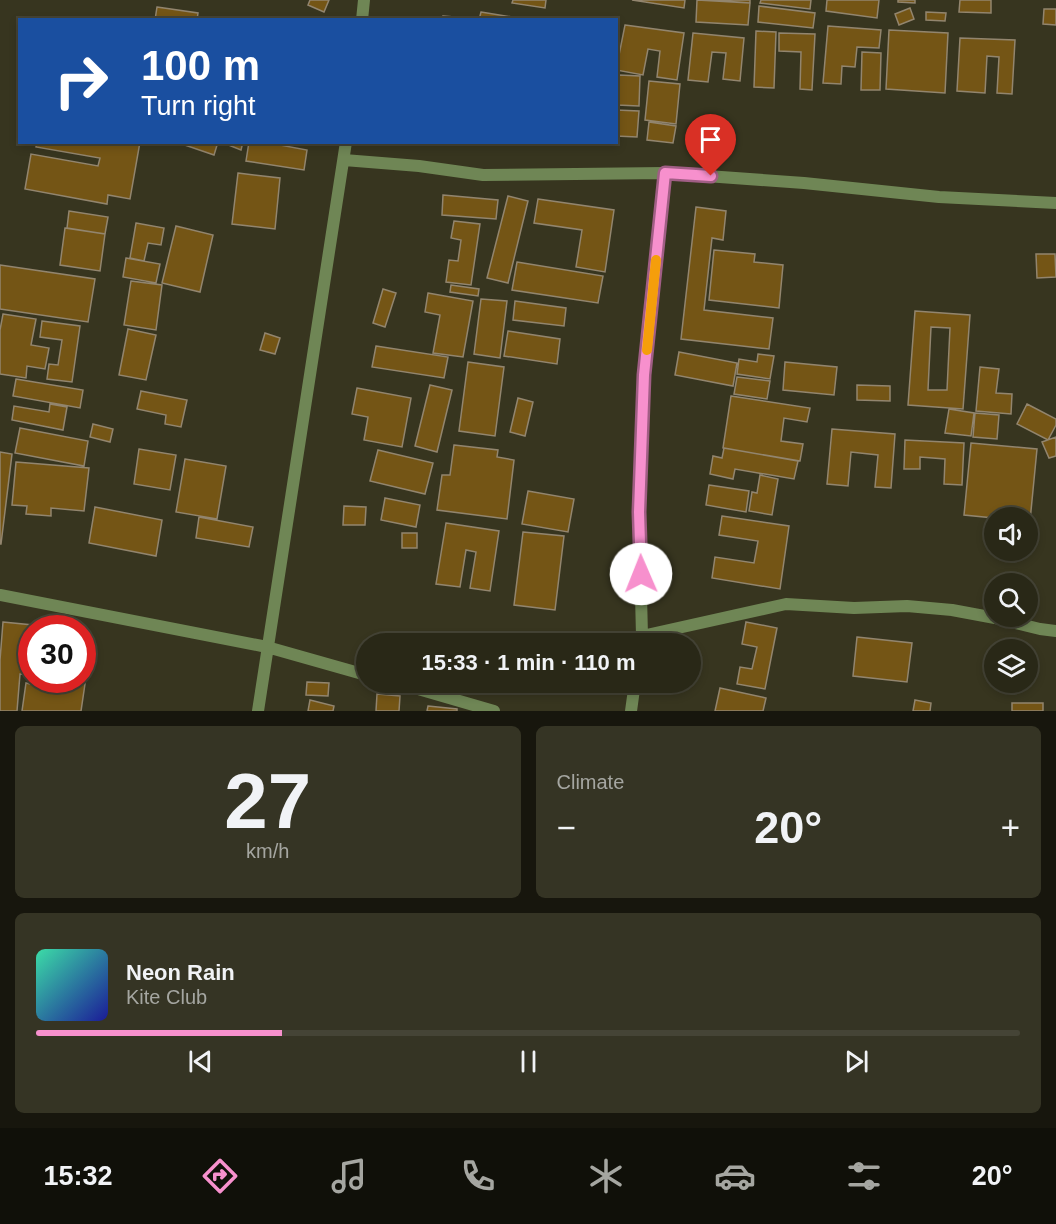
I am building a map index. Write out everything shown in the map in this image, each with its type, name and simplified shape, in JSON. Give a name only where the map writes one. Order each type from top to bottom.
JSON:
[{"type":"street","points":[[362,18],[364,0]]},
{"type":"street","points":[[258,711],[346,144]]},
{"type":"street","points":[[344,160],[419,166],[483,175],[665,173],[804,183],[939,197],[1056,203]]},
{"type":"street","points":[[642,633],[639,512],[644,375],[665,173]]},
{"type":"street","points":[[0,595],[267,647],[356,672]]},
{"type":"street","points":[[670,633],[786,604],[854,608],[907,606],[952,609],[1056,631]]},
{"type":"street","points":[[432,693],[494,711]]},
{"type":"street","points":[[631,711],[633,693]]},
{"type":"building","points":[[310,0],[329,0],[324,12],[308,5]]},
{"type":"building","points":[[513,0],[546,0],[545,8],[512,3]]},
{"type":"building","points":[[632,0],[685,0],[684,8]]},
{"type":"building","points":[[697,0],[750,3],[748,25],[696,22]]},
{"type":"building","points":[[711,0],[750,0],[750,3]]},
{"type":"building","points":[[761,0],[811,0],[810,9],[760,3]]},
{"type":"building","points":[[827,0],[879,0],[877,18],[826,11]]},
{"type":"building","points":[[898,0],[915,0],[915,3],[898,2]]},
{"type":"building","points":[[960,0],[991,0],[991,13],[959,12]]},
{"type":"building","points":[[759,6],[815,13],[813,28],[758,22]]},
{"type":"building","points":[[157,7],[198,13],[197,18],[155,18]]},
{"type":"building","points":[[910,8],[914,19],[899,25],[895,14]]},
{"type":"building","points":[[1044,9],[1056,9],[1056,25],[1043,24]]},
{"type":"building","points":[[481,12],[518,18],[480,18]]},
{"type":"building","points":[[926,12],[946,13],[945,21],[926,20]]},
{"type":"building","points":[[443,16],[466,18],[443,18]]},
{"type":"building","points":[[625,25],[684,33],[677,80],[657,77],[660,51],[648,49],[643,75],[618,70]]},
{"type":"building","points":[[828,26],[881,30],[879,48],[857,47],[855,67],[842,66],[841,84],[823,83]]},
{"type":"building","points":[[889,30],[948,33],[945,93],[886,89]]},
{"type":"building","points":[[756,31],[776,32],[774,88],[754,87]]},
{"type":"building","points":[[693,33],[744,38],[740,81],[723,79],[726,53],[712,52],[708,82],[688,80]]},
{"type":"building","points":[[779,33],[815,34],[812,90],[800,89],[801,52],[779,51]]},
{"type":"building","points":[[960,38],[1015,40],[1012,94],[997,93],[999,57],[987,56],[985,93],[957,91]]},
{"type":"building","points":[[862,52],[881,53],[880,90],[861,90]]},
{"type":"building","points":[[619,75],[640,76],[639,106],[618,105]]},
{"type":"building","points":[[649,81],[680,84],[676,124],[645,120]]},
{"type":"building","points":[[618,110],[639,111],[637,137],[618,136]]},
{"type":"building","points":[[649,122],[676,126],[673,143],[647,140]]},
{"type":"building","points":[[37,144],[140,144],[130,199],[108,195],[107,204],[25,189],[31,154],[98,166],[100,158],[36,147]]},
{"type":"building","points":[[182,144],[217,144],[214,155]]},
{"type":"building","points":[[226,144],[242,144],[241,150]]},
{"type":"building","points":[[249,144],[275,144],[307,150],[304,170],[246,161]]},
{"type":"building","points":[[238,173],[280,178],[275,229],[232,224]]},
{"type":"building","points":[[443,195],[498,200],[496,219],[442,215]]},
{"type":"building","points":[[508,196],[528,201],[508,283],[487,278]]},
{"type":"building","points":[[538,199],[614,210],[605,272],[576,267],[582,230],[534,223]]},
{"type":"building","points":[[696,207],[726,211],[723,240],[712,238],[704,310],[773,318],[769,349],[681,339]]},
{"type":"building","points":[[69,211],[108,217],[105,234],[67,228]]},
{"type":"building","points":[[454,221],[480,224],[471,285],[446,282],[449,260],[458,261],[461,240],[451,238]]},
{"type":"building","points":[[136,223],[164,228],[161,245],[148,243],[144,261],[130,258]]},
{"type":"building","points":[[176,226],[213,235],[200,292],[162,283]]},
{"type":"building","points":[[65,228],[105,234],[100,271],[60,265]]},
{"type":"building","points":[[714,250],[755,254],[754,262],[783,265],[779,308],[709,300]]},
{"type":"building","points":[[1036,254],[1055,254],[1056,277],[1037,278]]},
{"type":"building","points":[[126,258],[160,264],[156,283],[123,277]]},
{"type":"building","points":[[517,262],[603,276],[598,303],[512,290]]},
{"type":"building","points":[[0,265],[95,279],[88,322],[0,309]]},
{"type":"building","points":[[131,281],[162,285],[156,330],[124,325]]},
{"type":"building","points":[[451,285],[479,289],[478,296],[450,292]]},
{"type":"building","points":[[383,289],[396,293],[385,327],[373,323]]},
{"type":"building","points":[[428,293],[473,301],[463,357],[433,353],[440,315],[425,312]]},
{"type":"building","points":[[481,299],[507,301],[500,358],[474,354]]},
{"type":"building","points":[[515,301],[566,308],[564,326],[513,320]]},
{"type":"building","points":[[915,311],[970,315],[963,409],[908,405]],"holes":[[[931,327],[950,328],[947,390],[928,390]]]},
{"type":"building","points":[[3,314],[36,319],[31,345],[49,348],[45,369],[27,366],[26,378],[0,374],[0,330]]},
{"type":"building","points":[[42,321],[80,326],[72,382],[47,379],[49,364],[58,365],[62,340],[40,337]]},
{"type":"building","points":[[128,329],[156,335],[146,380],[119,375]]},
{"type":"building","points":[[508,331],[560,339],[557,364],[504,356]]},
{"type":"building","points":[[265,333],[280,338],[275,354],[260,350]]},
{"type":"building","points":[[376,346],[448,357],[444,378],[372,367]]},
{"type":"building","points":[[679,352],[737,363],[733,386],[675,375]]},
{"type":"building","points":[[758,354],[774,356],[770,379],[737,374],[739,359],[757,362]]},
{"type":"building","points":[[468,362],[504,367],[495,436],[459,431]]},
{"type":"building","points":[[785,362],[837,367],[834,395],[783,390]]},
{"type":"building","points":[[980,367],[999,369],[996,393],[1012,394],[1011,414],[976,411]]},
{"type":"building","points":[[737,377],[770,381],[767,399],[734,394]]},
{"type":"building","points":[[16,379],[83,390],[80,408],[13,396]]},
{"type":"building","points":[[430,385],[452,390],[437,452],[415,446]]},
{"type":"building","points":[[857,385],[890,386],[890,401],[857,400]]},
{"type":"building","points":[[357,388],[411,398],[402,447],[364,440],[368,417],[352,414]]},
{"type":"building","points":[[141,391],[187,400],[181,427],[165,424],[166,415],[137,409]]},
{"type":"building","points":[[731,396],[810,408],[807,422],[784,418],[781,441],[803,444],[800,461],[723,448]]},
{"type":"building","points":[[518,398],[533,402],[525,436],[510,432]]},
{"type":"building","points":[[50,404],[67,407],[63,430],[12,420],[14,406],[49,412]]},
{"type":"building","points":[[1027,404],[1056,419],[1056,425],[1048,440],[1017,424]]},
{"type":"building","points":[[949,409],[974,413],[971,436],[945,433]]},
{"type":"building","points":[[975,413],[999,415],[997,439],[973,437]]},
{"type":"building","points":[[93,424],[113,429],[110,442],[90,437]]},
{"type":"building","points":[[20,428],[88,441],[84,466],[15,453]]},
{"type":"building","points":[[832,429],[895,434],[891,488],[875,487],[878,455],[851,452],[848,486],[827,484]]},
{"type":"building","points":[[1056,437],[1056,456],[1049,458],[1042,442]]},
{"type":"building","points":[[905,440],[964,443],[962,485],[944,484],[945,459],[920,457],[920,469],[904,469]]},
{"type":"building","points":[[971,443],[1037,449],[1031,507],[984,507],[984,517],[964,515]]},
{"type":"building","points":[[454,445],[498,450],[497,457],[514,460],[507,519],[437,510],[442,475],[450,475]]},
{"type":"building","points":[[724,448],[798,461],[794,479],[735,469],[733,479],[710,474],[713,456],[722,458]]},
{"type":"building","points":[[139,449],[176,455],[170,490],[134,484]]},
{"type":"building","points":[[378,450],[433,463],[425,494],[370,481]]},
{"type":"building","points":[[0,452],[12,454],[1,544],[0,544]]},
{"type":"building","points":[[185,459],[226,466],[217,519],[176,512]]},
{"type":"building","points":[[16,462],[89,468],[84,511],[51,508],[51,516],[26,514],[27,506],[12,505]]},
{"type":"building","points":[[760,475],[778,479],[772,515],[749,511],[752,492],[757,493]]},
{"type":"building","points":[[709,485],[749,491],[746,512],[706,505]]},
{"type":"building","points":[[528,491],[574,499],[568,532],[522,524]]},
{"type":"building","points":[[385,498],[420,505],[416,527],[381,520]]},
{"type":"building","points":[[344,506],[366,507],[365,525],[343,525]]},
{"type":"building","points":[[95,507],[162,520],[156,556],[89,543]]},
{"type":"building","points":[[722,516],[789,526],[780,589],[712,578],[715,557],[754,563],[758,541],[719,535]]},
{"type":"building","points":[[199,517],[253,527],[249,547],[196,538]]},
{"type":"building","points":[[446,523],[499,531],[490,591],[470,588],[476,552],[466,550],[460,587],[436,584]]},
{"type":"building","points":[[523,532],[564,536],[555,610],[514,605]]},
{"type":"building","points":[[402,533],[417,533],[417,548],[402,548]]},
{"type":"building","points":[[3,622],[18,624],[17,711],[0,711]]},
{"type":"building","points":[[746,622],[777,628],[765,689],[737,684],[740,667],[752,669],[757,647],[742,644]]},
{"type":"building","points":[[857,637],[912,643],[907,682],[853,676]]},
{"type":"building","points":[[307,682],[329,683],[328,696],[306,695]]},
{"type":"building","points":[[720,688],[766,698],[763,711],[715,711]]},
{"type":"building","points":[[25,693],[84,693],[81,711],[22,711]]},
{"type":"building","points":[[377,694],[400,696],[399,711],[376,711]]},
{"type":"building","points":[[310,700],[334,706],[333,711],[308,711]]},
{"type":"building","points":[[915,700],[931,703],[930,711],[913,711]]},
{"type":"building","points":[[1012,703],[1043,703],[1043,711],[1012,711]]},
{"type":"building","points":[[428,706],[457,709],[457,711],[427,711]]},
{"type":"slow traffic","points":[[647,350],[656,260]]},
{"type":"route","points":[[641,574],[639,512],[644,375],[665,173],[711,176]]}]
